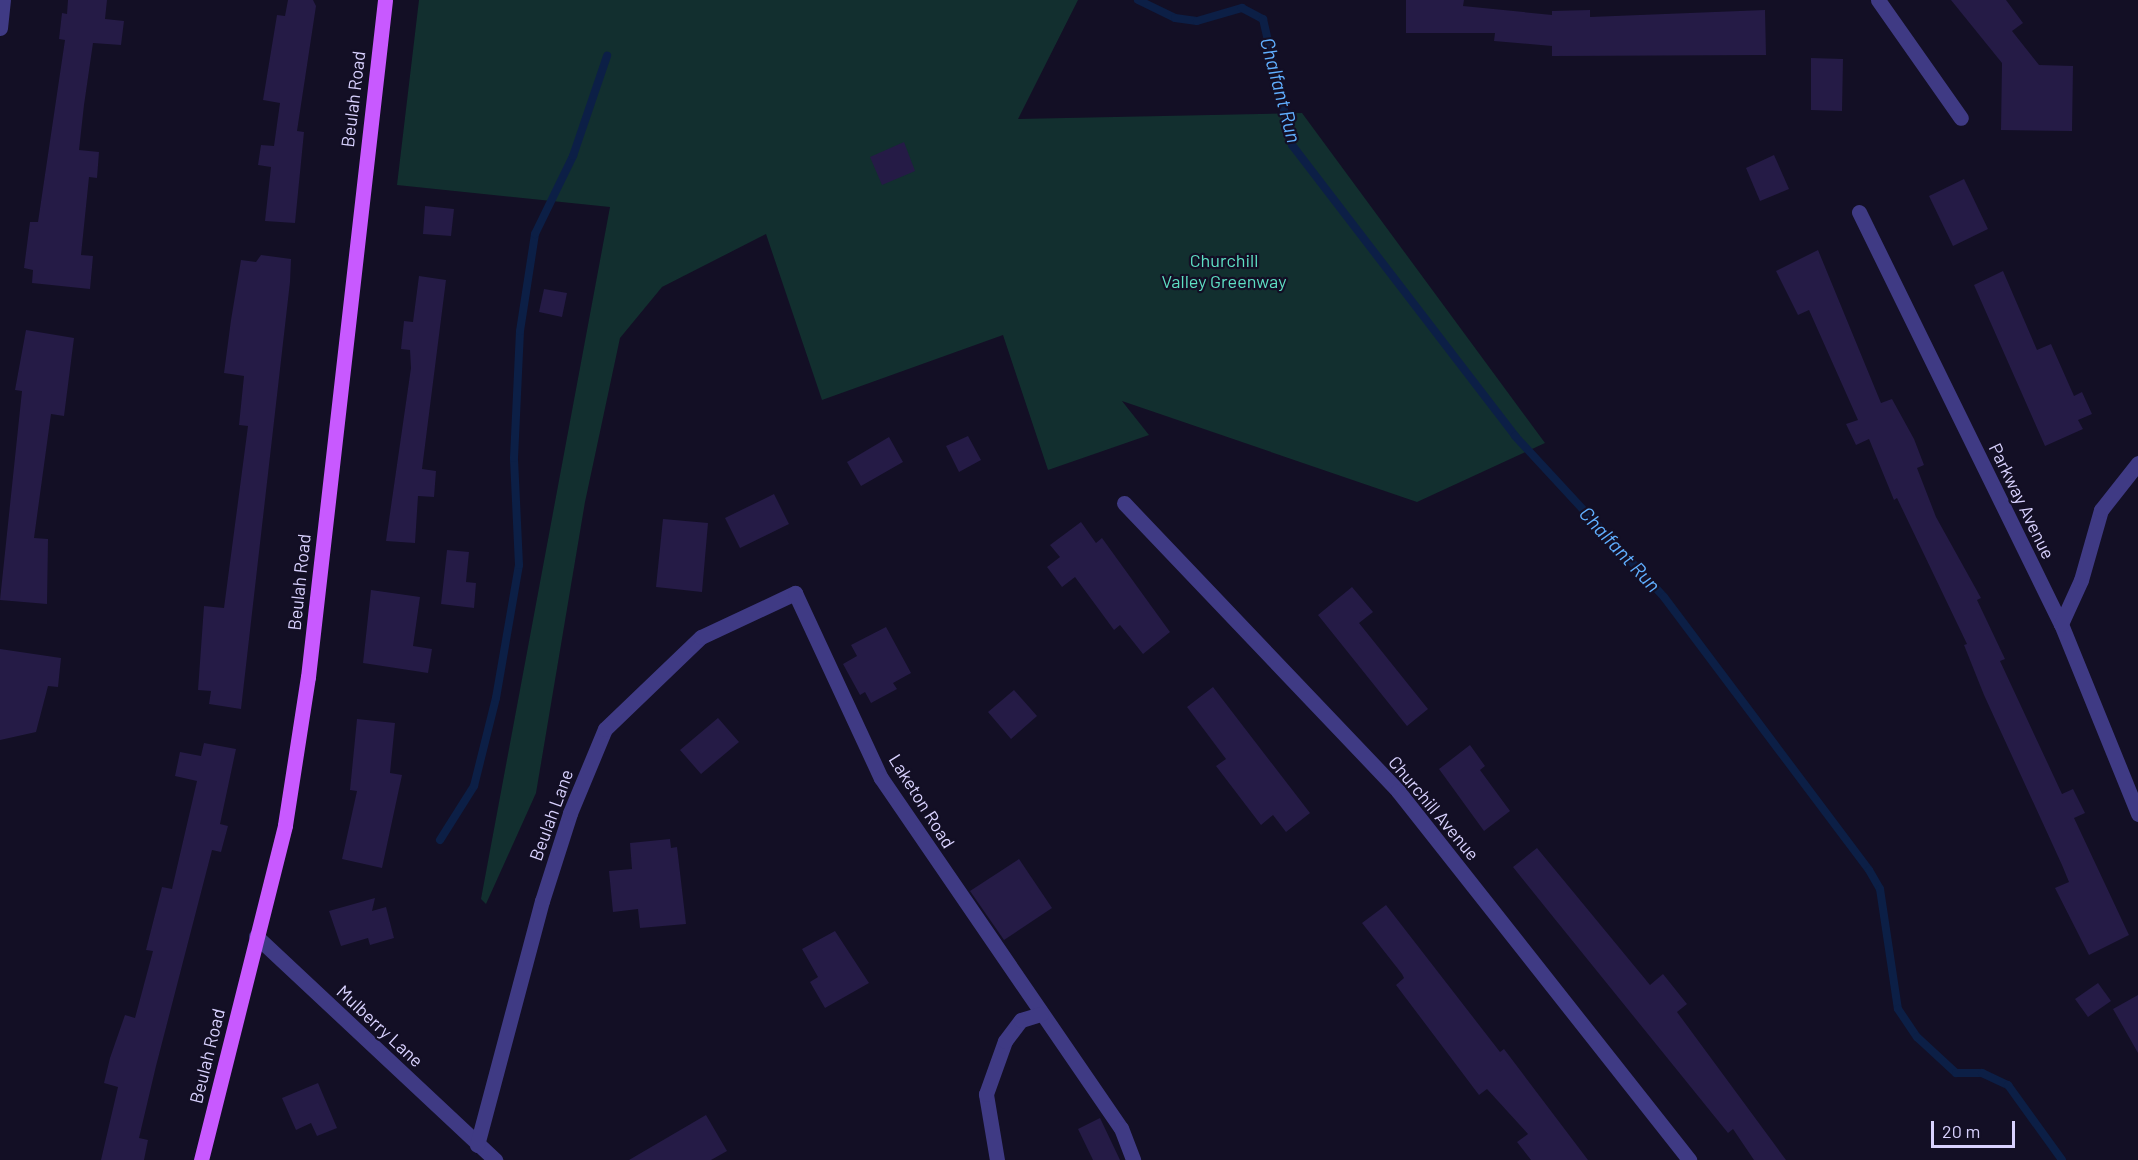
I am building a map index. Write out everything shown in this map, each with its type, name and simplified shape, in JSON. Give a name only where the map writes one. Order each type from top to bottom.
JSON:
[{"type":"main road","name":"Beulah Road","points":[[201,1160],[285,825],[308,677],[386,0]]},
{"type":"street","points":[[0,28],[3,0]]},
{"type":"street","points":[[1878,0],[1961,117]]},
{"type":"street","name":"Parkway Avenue","points":[[1859,212],[2061,624],[2138,813]]},
{"type":"street","points":[[2061,624],[2081,580],[2101,510],[2138,462]]},
{"type":"street","name":"Churchill Avenue","points":[[1124,503],[1398,791],[1689,1160]]},
{"type":"street","name":"Laketon Road","points":[[795,593],[881,778],[1121,1128],[1133,1160]]},
{"type":"street","name":"Beulah Lane","points":[[477,1145],[542,901],[570,813],[605,729],[701,637],[795,593]]},
{"type":"street","name":"Mulberry Lane","points":[[256,936],[477,1145]]},
{"type":"street","points":[[997,1160],[986,1094],[1005,1041],[1021,1020],[1041,1014]]},
{"type":"street","points":[[477,1145],[495,1160]]},
{"type":"green space","name":"Churchill Valley Greenway","points":[[419,0],[1078,0],[1018,119],[1302,113],[1545,443],[1417,502],[1122,401],[1149,435],[1048,470],[1003,335],[822,400],[766,234],[662,287],[620,338],[585,502],[536,793],[486,904],[481,899],[610,207],[397,185]]},
{"type":"building","points":[[68,0],[107,0],[105,19],[124,21],[121,45],[93,43],[84,105],[79,150],[99,152],[97,178],[89,177],[81,255],[93,256],[90,289],[32,283],[33,270],[24,268],[30,222],[38,222],[65,40],[59,39],[62,13],[67,14]]},
{"type":"building","points":[[288,0],[313,0],[316,6],[297,131],[304,132],[295,223],[265,221],[271,167],[258,165],[261,145],[274,146],[280,103],[263,100],[277,15],[285,16]]},
{"type":"building","points":[[1406,0],[1464,0],[1463,6],[1552,15],[1552,11],[1590,10],[1590,17],[1765,10],[1766,55],[1552,56],[1552,46],[1494,41],[1495,33],[1406,33]]},
{"type":"building","points":[[1951,0],[2006,0],[2023,23],[2012,31],[2039,65],[2073,66],[2072,131],[2001,130],[2002,63]]},
{"type":"building","points":[[1811,58],[1843,59],[1842,111],[1811,110]]},
{"type":"building","points":[[904,142],[915,171],[882,185],[870,157]]},
{"type":"building","points":[[1774,155],[1789,189],[1760,201],[1746,168]]},
{"type":"building","points":[[1964,179],[1988,229],[1953,246],[1929,196]]},
{"type":"building","points":[[425,206],[454,209],[451,236],[423,234]]},
{"type":"building","points":[[1818,250],[1881,403],[1892,399],[1914,439],[1924,465],[1917,468],[1936,517],[1981,598],[1977,600],[2005,659],[2000,661],[2062,794],[2073,789],[2085,813],[2074,818],[2129,935],[2089,955],[2055,888],[2069,882],[1984,695],[1964,645],[1967,644],[1897,498],[1894,500],[1869,439],[1856,445],[1846,424],[1858,420],[1809,310],[1798,315],[1776,271]]},
{"type":"building","points":[[261,255],[291,259],[290,282],[241,709],[209,704],[211,691],[198,690],[204,606],[224,608],[248,426],[239,425],[244,376],[224,373],[231,320],[241,260],[256,262]]},
{"type":"building","points":[[2003,271],[2037,350],[2051,344],[2074,396],[2082,392],[2092,414],[2078,420],[2083,429],[2045,446],[1974,285]]},
{"type":"building","points":[[419,276],[446,280],[422,469],[436,471],[434,497],[418,496],[415,543],[386,541],[411,368],[410,350],[401,349],[404,321],[413,322]]},
{"type":"building","points":[[544,289],[567,293],[562,317],[539,312]]},
{"type":"building","points":[[26,330],[74,338],[64,416],[51,414],[34,538],[48,539],[47,604],[0,600],[22,391],[15,390]]},
{"type":"building","points":[[968,436],[981,460],[959,472],[946,446]]},
{"type":"building","points":[[889,437],[903,462],[861,486],[847,462]]},
{"type":"building","points":[[774,494],[789,524],[740,548],[725,518]]},
{"type":"building","points":[[663,519],[708,523],[702,592],[656,587]]},
{"type":"building","points":[[1081,522],[1096,543],[1102,538],[1170,632],[1143,654],[1120,625],[1114,630],[1075,577],[1062,587],[1047,567],[1060,557],[1050,545]]},
{"type":"building","points":[[447,550],[469,552],[466,582],[476,583],[474,608],[441,604]]},
{"type":"building","points":[[1352,587],[1373,612],[1359,623],[1428,709],[1407,726],[1318,615]]},
{"type":"building","points":[[371,590],[420,597],[413,646],[432,649],[428,673],[363,663]]},
{"type":"building","points":[[886,627],[911,673],[893,683],[897,689],[871,703],[865,692],[860,695],[843,664],[857,656],[851,645]]},
{"type":"building","points":[[0,649],[61,658],[58,687],[48,686],[36,732],[0,740]]},
{"type":"building","points":[[1213,687],[1310,813],[1286,832],[1273,815],[1261,825],[1216,766],[1226,759],[1187,707]]},
{"type":"building","points":[[1014,690],[1037,716],[1011,739],[988,712]]},
{"type":"building","points":[[718,718],[739,742],[701,774],[680,750]]},
{"type":"building","points":[[357,719],[395,723],[390,773],[402,775],[382,868],[342,859],[357,791],[350,790]]},
{"type":"building","points":[[204,743],[236,749],[220,824],[228,826],[221,852],[212,850],[156,1066],[139,1138],[148,1140],[144,1160],[101,1160],[118,1087],[104,1083],[110,1058],[125,1015],[135,1018],[153,951],[146,950],[162,887],[172,889],[197,781],[175,776],[180,752],[201,756]]},
{"type":"building","points":[[1470,745],[1485,766],[1480,770],[1510,811],[1484,831],[1439,769]]},
{"type":"building","points":[[670,839],[671,848],[677,847],[686,924],[640,928],[638,909],[613,912],[609,871],[632,869],[630,843]]},
{"type":"building","points":[[1537,848],[1650,985],[1663,974],[1687,1004],[1677,1012],[1786,1160],[1754,1160],[1733,1129],[1728,1133],[1513,867]]},
{"type":"building","points":[[1019,859],[1052,908],[1004,940],[970,891]]},
{"type":"building","points":[[375,898],[372,911],[386,907],[394,938],[370,945],[368,938],[341,946],[329,911]]},
{"type":"building","points":[[1386,905],[1500,1052],[1504,1049],[1588,1160],[1531,1160],[1517,1142],[1528,1134],[1487,1089],[1479,1095],[1396,985],[1404,978],[1402,974],[1362,923]]},
{"type":"building","points":[[835,931],[869,983],[825,1008],[810,982],[818,977],[802,949]]},
{"type":"building","points":[[2098,983],[2111,1001],[2088,1017],[2075,999]]},
{"type":"building","points":[[2138,995],[2138,1053],[2113,1009]]},
{"type":"building","points":[[318,1083],[337,1128],[317,1136],[311,1123],[296,1130],[282,1098]]},
{"type":"building","points":[[706,1115],[727,1151],[711,1160],[629,1160]]},
{"type":"building","points":[[1100,1118],[1120,1160],[1093,1160],[1078,1129]]},
{"type":"waterway","name":"Chalfant Run","points":[[1138,0],[1175,18],[1197,21],[1242,8],[1263,19],[1292,145],[1515,436],[1664,597],[1869,870],[1880,889],[1898,1009],[1917,1037],[1956,1073],[1982,1073],[2008,1085],[2062,1160]]},
{"type":"waterway","points":[[440,840],[474,786],[496,698],[519,565],[514,458],[520,331],[535,234],[573,156],[607,56]]}]
